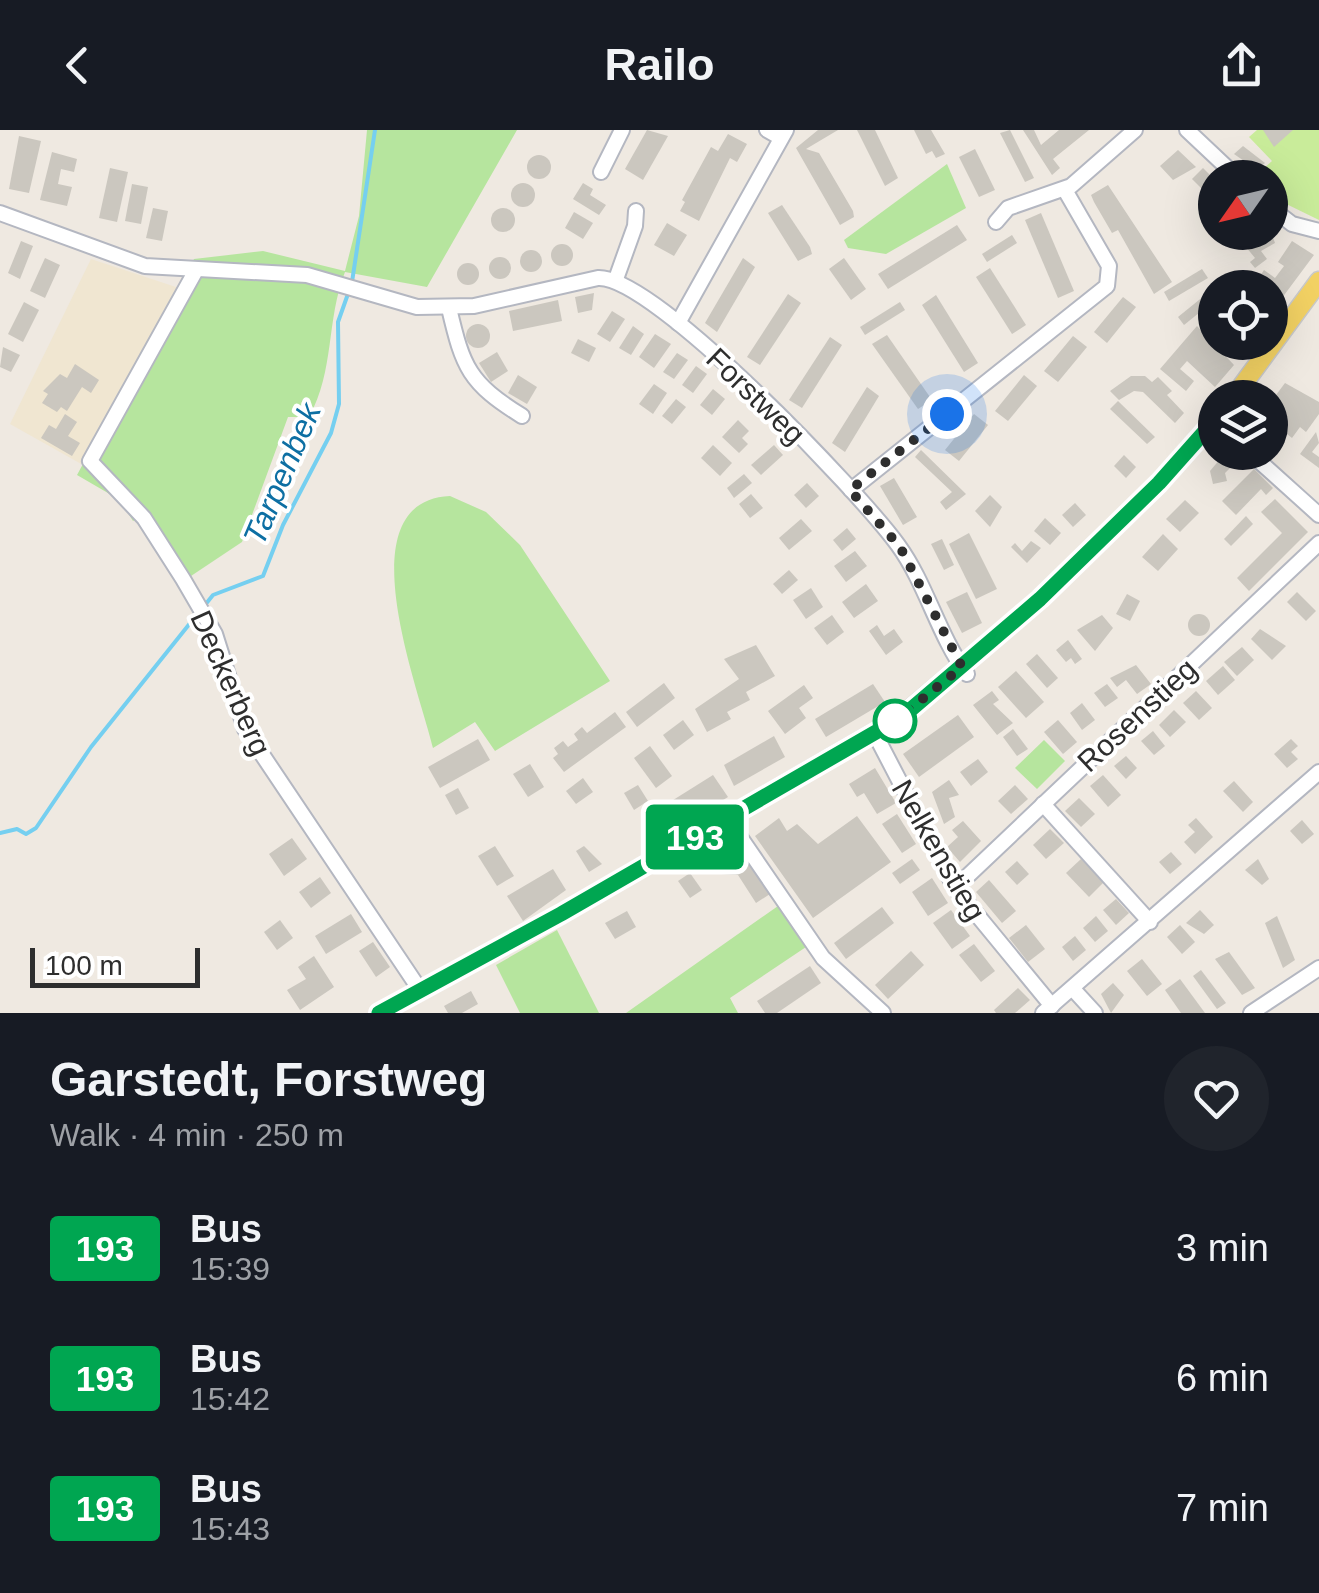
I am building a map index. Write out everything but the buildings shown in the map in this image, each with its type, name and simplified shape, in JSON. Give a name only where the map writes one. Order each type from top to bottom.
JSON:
[{"type":"main road","points":[[1246,380],[1319,281]]},
{"type":"main road","points":[[379,1013],[875,734],[964,671],[1159,483],[1198,440]]},
{"type":"street","points":[[601,172],[622,130]]},
{"type":"street","points":[[996,222],[1008,208],[1066,190],[1135,130]]},
{"type":"street","points":[[1186,130],[1218,160]]},
{"type":"street","points":[[678,323],[778,133]]},
{"type":"street","points":[[850,490],[1107,286],[1110,268],[1066,190]]},
{"type":"street","points":[[0,213],[145,266],[195,272],[307,275],[417,308],[449,308],[598,278],[616,280],[634,229],[636,211]]},
{"type":"street","points":[[1288,221],[1319,231]]},
{"type":"street","name":"Deckerberg","points":[[195,272],[90,461],[144,518],[215,634],[244,729],[420,990]]},
{"type":"street","name":"Forstweg","points":[[616,280],[678,323],[754,391],[850,490],[900,547],[964,671]]},
{"type":"street","points":[[449,308],[460,355],[483,392],[522,416]]},
{"type":"street","points":[[1269,470],[1319,515]]},
{"type":"street","name":"Rosenstieg","points":[[955,888],[1319,543]]},
{"type":"street","name":"Nelkenstieg","points":[[875,734],[955,888],[1048,1009]]},
{"type":"street","points":[[1048,1009],[1319,772]]},
{"type":"street","points":[[1043,804],[1150,922]]},
{"type":"street","points":[[727,818],[823,958],[883,1013]]},
{"type":"street","points":[[1251,1013],[1319,968]]},
{"type":"street","points":[[1072,989],[1095,1013]]},
{"type":"shaded area","points":[[91,259],[179,288],[83,465],[10,424]]},
{"type":"green space","points":[[367,130],[517,130],[427,287],[345,272],[323,381],[309,417],[288,417],[242,542],[191,576],[147,511],[133,521],[120,500],[77,475],[194,259],[263,251],[345,271],[359,216]]},
{"type":"green space","points":[[1257,130],[1319,130],[1319,220],[1288,205],[1288,160],[1271,160],[1249,137]]},
{"type":"green space","points":[[947,164],[966,208],[886,254],[848,248],[844,240]]},
{"type":"green space","points":[[450,496],[486,512],[520,545],[610,681],[495,751],[475,722],[433,748],[396,601],[394,562],[401,529],[418,506]]},
{"type":"green space","points":[[1044,740],[1065,761],[1037,789],[1015,768]]},
{"type":"green space","points":[[778,906],[806,947],[730,998],[738,1013],[626,1013]]},
{"type":"green space","points":[[557,930],[599,1013],[520,1013],[496,965]]},
{"type":"waterway","name":"Tarpenbek","points":[[352,282],[375,130]]},
{"type":"waterway","name":"Tarpenbek","points":[[205,605],[213,595],[263,576],[283,525],[331,433],[339,404],[338,322],[349,291]]},
{"type":"waterway","name":"Tarpenbek","points":[[0,833],[17,829],[26,834],[36,828],[91,747],[199,612]]},
{"type":"bus line","name":"193","points":[[379,1013],[561,914],[902,717],[1040,599],[1198,440]]},
{"type":"route","points":[[895,721],[962,667],[900,547],[850,490],[947,414]]}]
